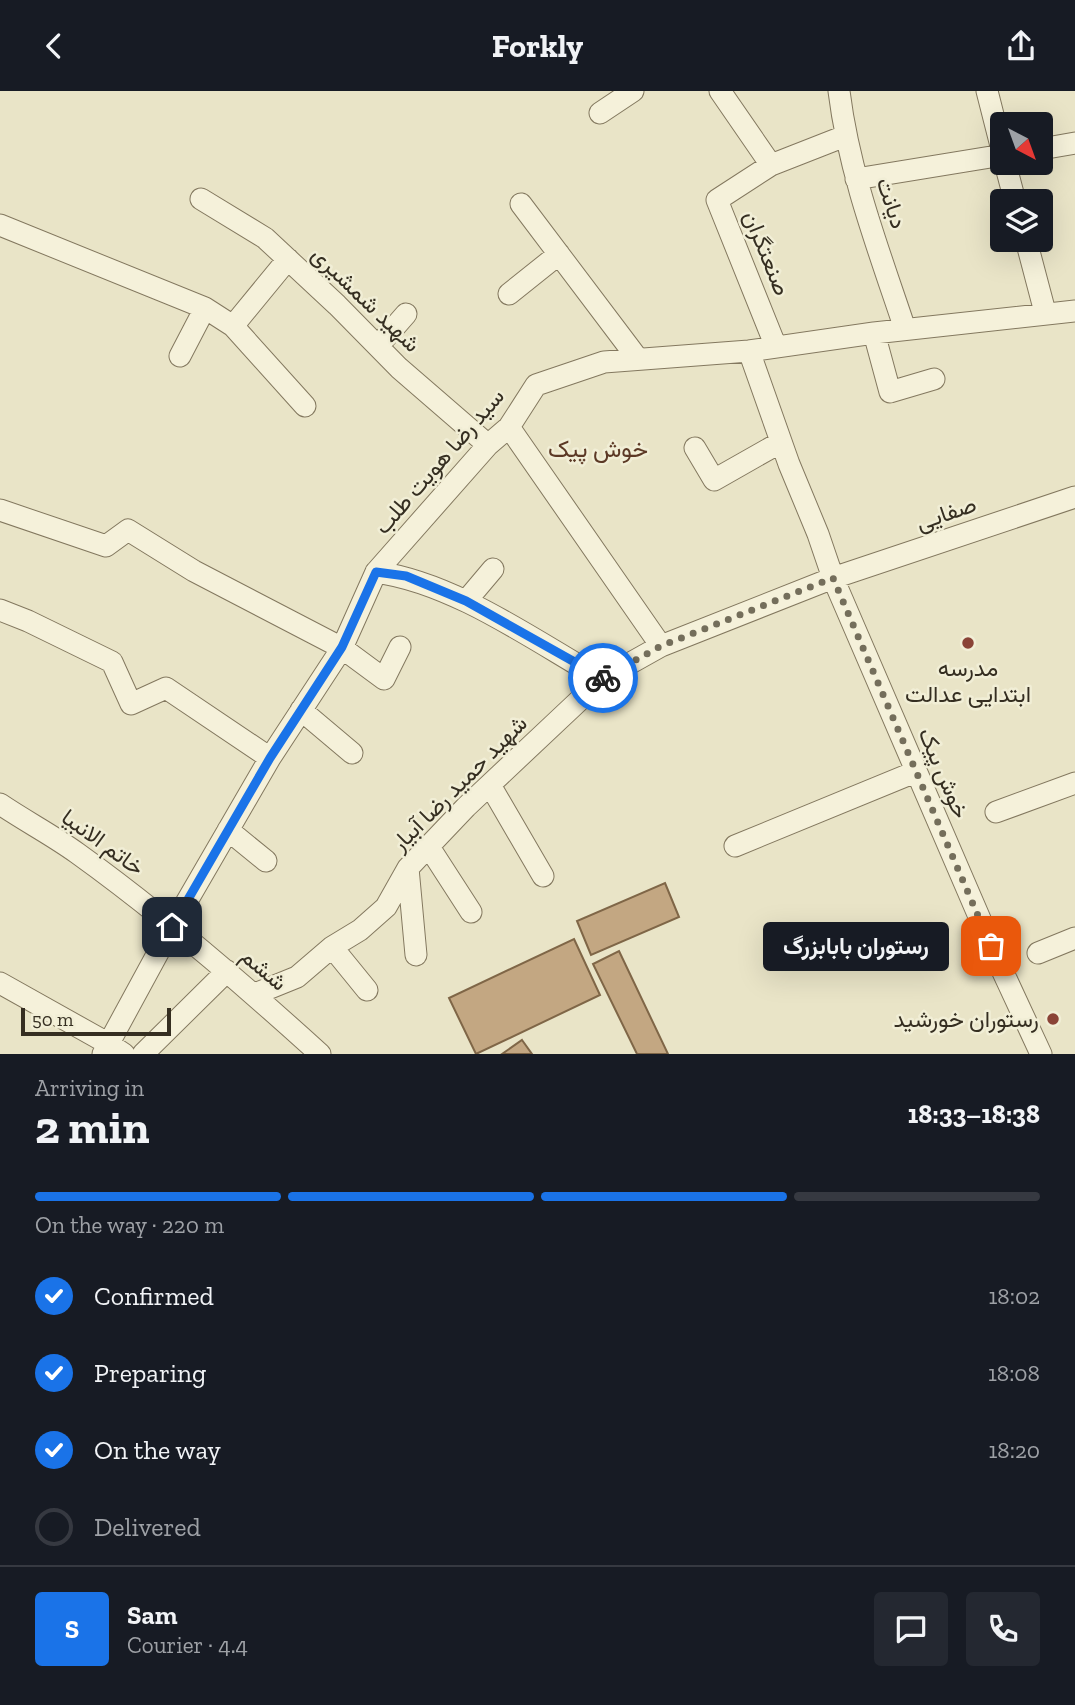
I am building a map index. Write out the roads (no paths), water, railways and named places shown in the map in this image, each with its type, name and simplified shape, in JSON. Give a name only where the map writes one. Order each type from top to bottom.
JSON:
[{"type":"street","points":[[600,113],[633,91]]},
{"type":"street","points":[[719,91],[771,165]]},
{"type":"street","name":"دیانت","points":[[839,91],[845,136],[856,179],[905,329]]},
{"type":"street","points":[[987,91],[992,112]]},
{"type":"street","name":"صنعتگران","points":[[776,347],[717,200],[771,165],[845,136]]},
{"type":"street","points":[[1054,147],[1075,143]]},
{"type":"street","points":[[856,179],[990,157]]},
{"type":"street","name":"شهید شمشیری","points":[[201,199],[265,238],[399,368],[488,445]]},
{"type":"street","points":[[521,204],[638,359]]},
{"type":"street","points":[[0,225],[205,308],[233,326],[304,406]]},
{"type":"street","points":[[1029,252],[1045,312]]},
{"type":"street","points":[[509,293],[559,254]]},
{"type":"street","points":[[233,326],[288,260]]},
{"type":"street","points":[[180,356],[205,308]]},
{"type":"street","name":"سید رضا هویت طلب","points":[[112,1051],[172,927],[270,758],[342,647],[376,572],[488,445],[509,427],[536,385],[604,362],[750,351],[905,329],[1045,312],[1075,311]]},
{"type":"street","points":[[378,346],[405,314]]},
{"type":"street","points":[[874,333],[890,392],[934,379]]},
{"type":"street","name":"خوش پیک","points":[[750,351],[781,442],[833,578],[915,772],[1041,1054]]},
{"type":"street","points":[[509,427],[661,646]]},
{"type":"street","points":[[695,448],[714,480],[781,442]]},
{"type":"street","name":"صفایی","points":[[833,578],[1075,497]]},
{"type":"street","points":[[0,510],[106,546],[128,530],[194,571],[342,647],[384,679],[400,647]]},
{"type":"street","points":[[466,601],[493,569]]},
{"type":"street","points":[[376,572],[406,576],[466,601],[602,679]]},
{"type":"street","name":"شهید حمید رضا آبیار","points":[[254,994],[297,977],[386,907],[408,868],[490,785],[602,679],[661,646],[833,578]]},
{"type":"street","points":[[0,610],[112,662],[131,704],[166,688],[270,758]]},
{"type":"street","points":[[301,710],[352,753]]},
{"type":"street","points":[[734,846],[915,772]]},
{"type":"street","points":[[996,812],[1075,783]]},
{"type":"street","points":[[490,785],[543,876]]},
{"type":"street","name":"خاتم الانبیا","points":[[0,804],[76,853],[172,927]]},
{"type":"street","points":[[228,830],[266,862]]},
{"type":"street","points":[[429,847],[471,912]]},
{"type":"street","points":[[408,868],[416,955]]},
{"type":"street","name":"ششم","points":[[172,927],[254,994],[320,1054]]},
{"type":"street","points":[[1038,953],[1075,938]]},
{"type":"street","points":[[332,947],[367,990]]},
{"type":"street","points":[[143,1054],[227,971]]},
{"type":"street","points":[[0,983],[112,1051]]},
{"type":"place","name":"مدرسه ابتدایی عدالت","points":[[968,643]]},
{"type":"place","name":"رستوران بابابزرگ","points":[[991,946]]},
{"type":"place","name":"رستوران خورشید","points":[[1053,1019]]},
{"type":"district","name":"خوش پیک","points":[[598,449]]}]
